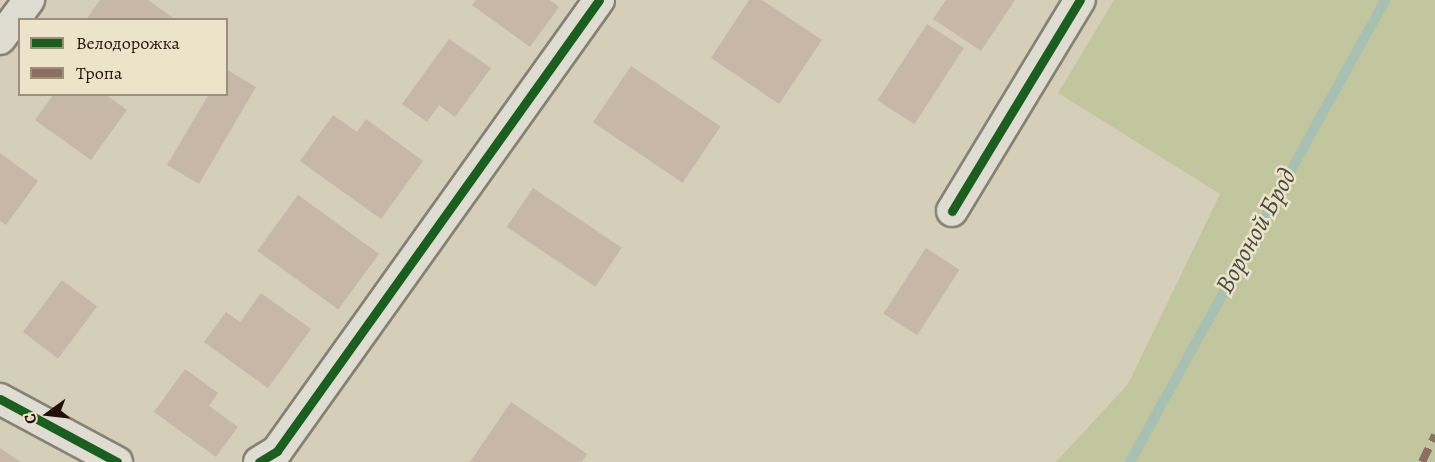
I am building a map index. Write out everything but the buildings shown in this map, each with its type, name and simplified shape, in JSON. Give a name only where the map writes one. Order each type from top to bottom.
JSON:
[{"type":"street","points":[[0,39],[29,0]]},
{"type":"street","points":[[259,462],[277,451],[599,0]]},
{"type":"street","points":[[952,211],[1080,0]]},
{"type":"street","points":[[0,399],[117,462]]},
{"type":"green space","points":[[1114,0],[1435,0],[1435,462],[1056,462],[1128,384],[1220,194],[1058,93]]},
{"type":"waterway","name":"Вороной Брод","points":[[1130,462],[1385,0]]},
{"type":"marked path","points":[[1422,462],[1435,435]]},
{"type":"cycle path","points":[[259,462],[277,451],[599,0]]},
{"type":"cycle path","points":[[952,211],[1080,0]]},
{"type":"cycle path","points":[[0,399],[117,462]]}]
